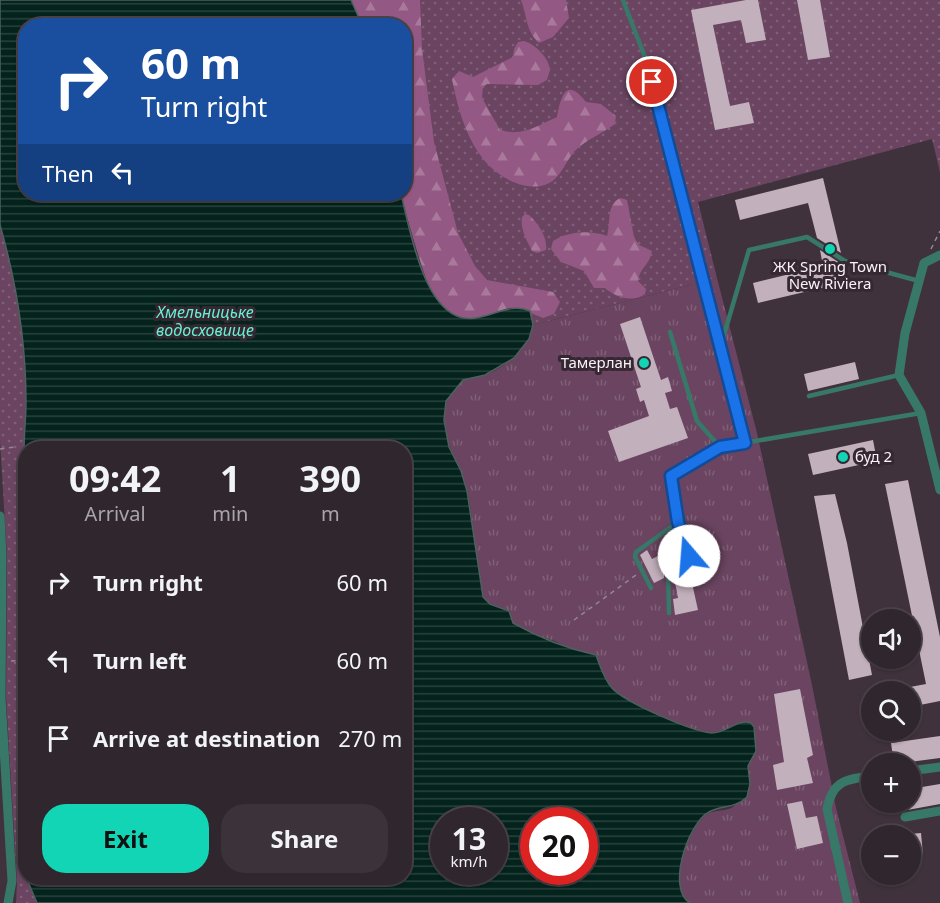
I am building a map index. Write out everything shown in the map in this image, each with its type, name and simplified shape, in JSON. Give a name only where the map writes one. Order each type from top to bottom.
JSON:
[{"type":"street","points":[[940,255],[924,263],[905,333],[899,375],[921,413],[937,460],[940,490]]},
{"type":"street","points":[[0,516],[2,556],[0,698],[12,881],[8,903]]},
{"type":"street","points":[[921,770],[940,767]]},
{"type":"street","points":[[848,903],[827,809],[834,788],[852,779],[861,778]]},
{"type":"street","points":[[905,817],[940,811]]},
{"type":"lane","points":[[623,0],[646,60],[745,443]]},
{"type":"lane","points":[[720,347],[749,250],[807,237],[845,261],[919,281]]},
{"type":"lane","points":[[670,332],[697,421],[720,447]]},
{"type":"lane","points":[[809,396],[899,375]]},
{"type":"lane","points":[[669,613],[668,568],[689,556],[678,522],[671,476],[720,447],[921,413]]},
{"type":"lane","points":[[651,588],[635,557],[636,552],[678,522]]},
{"type":"path","points":[[924,263],[940,231]]},
{"type":"path","points":[[0,449],[15,447]]},
{"type":"path","points":[[574,620],[642,570]]},
{"type":"path","points":[[1,661],[18,660]]},
{"type":"green space","points":[[351,0],[940,0],[940,172],[932,139],[698,202],[717,278],[533,325],[530,311],[509,308],[408,201],[412,201],[412,18],[359,18]]},
{"type":"green space","points":[[351,0],[420,0],[422,49],[434,142],[458,233],[475,266],[487,280],[553,292],[560,302],[554,314],[543,318],[522,309],[509,308],[478,318],[460,318],[450,314],[434,297],[420,262],[403,201],[412,201],[412,18],[359,18]]},
{"type":"green space","points":[[521,0],[566,0],[569,18],[553,37],[539,43],[529,28]]},
{"type":"green space","points":[[524,41],[541,52],[550,71],[547,80],[538,85],[487,84],[483,87],[482,98],[500,130],[523,131],[557,117],[560,102],[565,92],[569,90],[574,90],[586,102],[601,104],[616,116],[615,124],[577,148],[552,182],[536,186],[520,184],[502,176],[479,154],[459,110],[452,79],[459,71],[473,77],[513,57],[518,42]]},
{"type":"green space","points":[[621,198],[627,200],[634,237],[639,245],[652,251],[638,281],[646,289],[645,294],[635,298],[619,296],[605,288],[594,288],[584,271],[561,262],[551,249],[553,241],[573,233],[587,232],[607,236],[611,209],[613,204]]},
{"type":"green space","points":[[525,214],[532,218],[542,231],[546,250],[537,253],[532,251],[522,226],[522,217]]},
{"type":"green space","points":[[0,225],[16,290],[26,381],[24,441],[18,441],[18,885],[30,885],[37,903],[16,903],[17,881],[6,698],[7,556],[0,440]]},
{"type":"green space","points":[[717,278],[757,433],[812,685],[836,808],[860,903],[690,903],[682,896],[679,885],[679,873],[686,845],[699,822],[706,815],[733,807],[750,784],[748,766],[756,751],[754,727],[751,723],[746,723],[712,733],[690,728],[644,708],[612,688],[595,655],[575,651],[536,635],[513,623],[502,608],[490,604],[483,597],[468,493],[445,430],[445,409],[454,388],[465,379],[485,375],[509,361],[526,341],[533,325]]},
{"type":"water","name":"Хмельницьке водосховище","points":[[0,0],[351,0],[359,18],[18,18],[18,201],[403,201],[415,251],[423,272],[432,292],[444,307],[459,317],[476,318],[517,308],[530,311],[533,325],[529,339],[514,358],[485,375],[463,380],[446,401],[444,420],[449,447],[461,471],[467,491],[483,597],[490,604],[509,611],[513,623],[543,638],[596,655],[604,677],[612,688],[644,708],[690,728],[712,733],[723,731],[742,722],[751,723],[754,727],[756,751],[748,766],[750,784],[747,797],[733,805],[709,812],[701,818],[687,842],[680,871],[680,884],[683,896],[690,903],[37,903],[29,885],[412,885],[412,441],[25,441],[26,380],[15,290],[0,225]]},
{"type":"building","points":[[758,0],[766,40],[746,43],[741,20],[713,25],[730,106],[749,102],[754,123],[715,130],[691,10]]},
{"type":"building","points":[[797,0],[820,0],[830,57],[808,60]]},
{"type":"building","points":[[823,178],[841,253],[817,238],[808,203],[740,220],[735,200]]},
{"type":"building","points":[[820,250],[843,265],[847,282],[758,303],[753,283],[823,266]]},
{"type":"building","points":[[640,317],[661,380],[668,377],[672,391],[665,393],[670,409],[677,407],[688,438],[619,462],[608,431],[649,416],[644,400],[640,402],[636,389],[641,387],[620,324]]},
{"type":"building","points":[[855,362],[859,379],[808,391],[804,374]]},
{"type":"building","name":"буд 2","points":[[873,440],[877,461],[813,475],[808,454]]},
{"type":"building","points":[[908,480],[940,637],[940,701],[921,705],[921,685],[926,684],[921,660],[921,609],[911,609],[885,484]]},
{"type":"building","points":[[835,494],[861,617],[861,669],[871,669],[872,675],[849,680],[814,496]]},
{"type":"building","points":[[674,548],[678,557],[664,565],[664,578],[654,583],[640,555],[647,550],[652,559]]},
{"type":"building","points":[[682,565],[688,565],[698,610],[675,615],[673,599],[678,598],[673,571]]},
{"type":"building","points":[[800,689],[813,755],[807,758],[813,783],[777,790],[773,765],[784,762],[774,694]]},
{"type":"building","points":[[940,736],[940,758],[921,760],[921,753],[892,753],[891,743],[921,741],[921,739]]},
{"type":"building","points":[[940,784],[940,804],[921,808],[921,787]]},
{"type":"building","points":[[802,801],[806,818],[817,816],[823,843],[797,849],[787,804]]},
{"type":"place","name":"ЖК Spring Town New Riviera","points":[[830,249]]},
{"type":"place","name":"Тамерлан","points":[[644,363]]},
{"type":"place","name":"буд 2","points":[[843,457]]},
{"type":"route","points":[[652,82],[745,443],[720,447],[671,476],[678,522],[689,556]]}]
